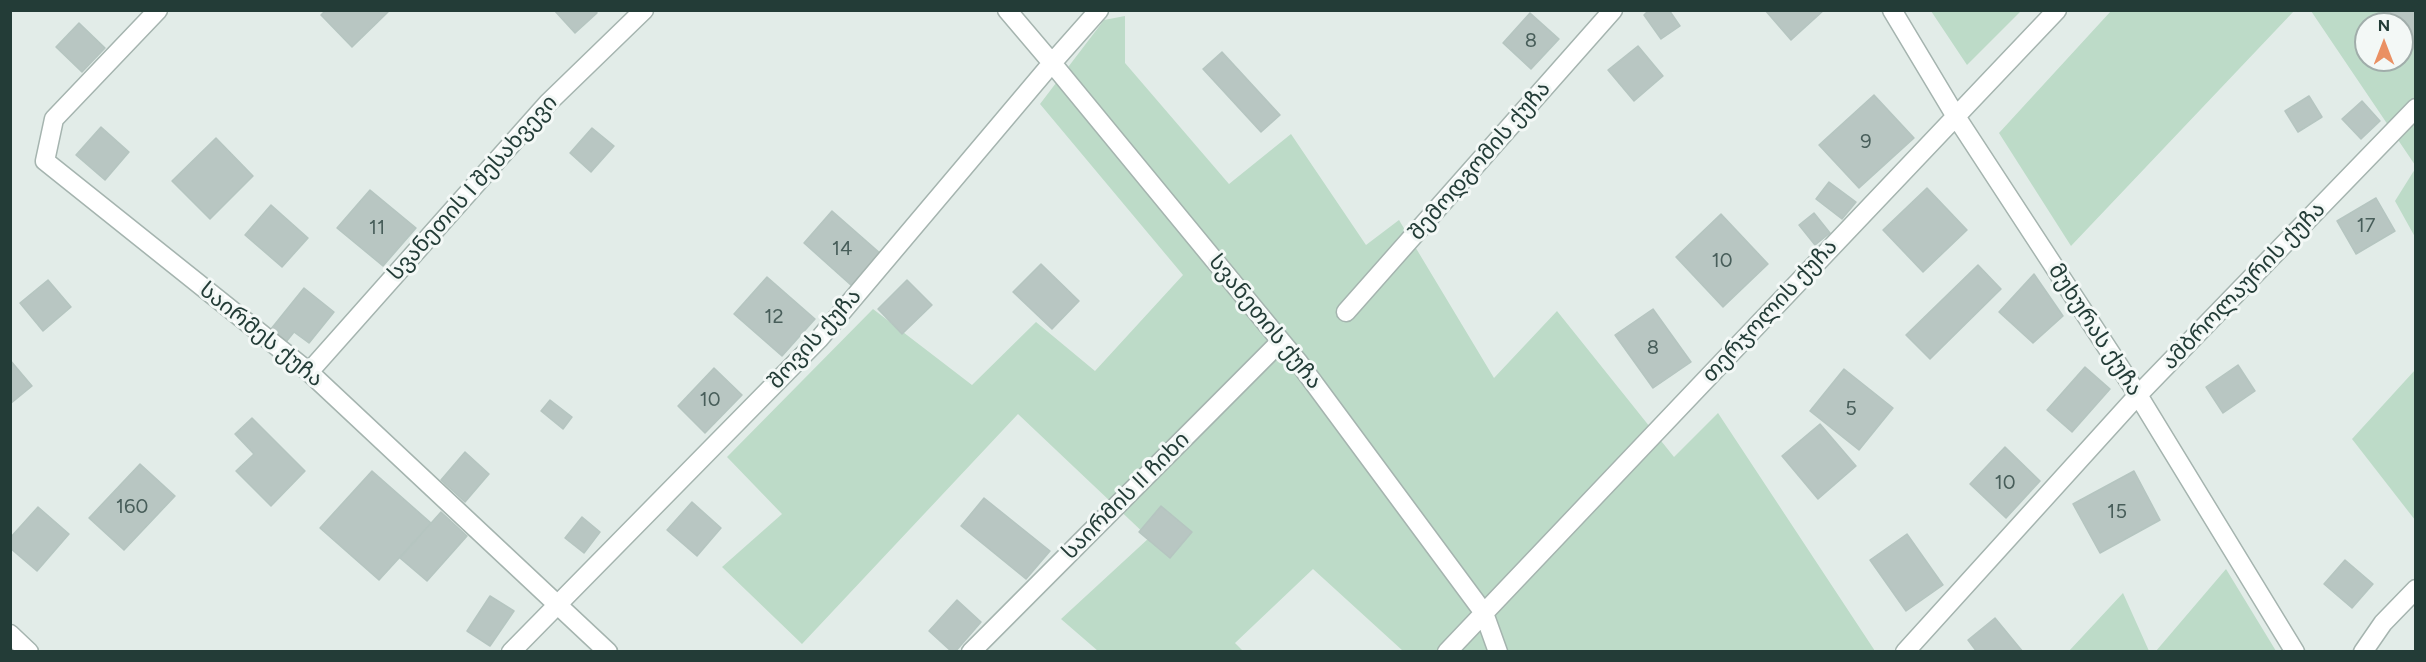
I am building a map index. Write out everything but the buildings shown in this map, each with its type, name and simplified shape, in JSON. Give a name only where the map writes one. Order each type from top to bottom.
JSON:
[{"type":"street","name":"საირმეს ქუჩა","points":[[158,10],[54,119],[45,161],[309,372],[608,651]]},
{"type":"street","name":"სვანეთის I შესახვევი","points":[[309,372],[548,103],[644,10]]},
{"type":"street","name":"სვანეთის ქუჩა","points":[[1007,10],[1281,341],[1484,613],[1498,651]]},
{"type":"street","name":"შოვის ქუჩა","points":[[512,651],[819,339],[1099,10]]},
{"type":"street","name":"შემოდგომის ქუჩა","points":[[1346,312],[1613,10]]},
{"type":"street","name":"მუხურას ქუჩა","points":[[1892,10],[1955,115],[2138,395],[2295,651]]},
{"type":"street","name":"თერჯოლის ქუჩა","points":[[1447,651],[2057,10]]},
{"type":"street","name":"ამბროლაურის ქუჩა","points":[[1905,651],[2138,395],[2415,108]]},
{"type":"street","name":"საირმის II ჩიხი","points":[[971,651],[1281,341]]},
{"type":"street","points":[[2363,651],[2383,623],[2415,589]]},
{"type":"street","points":[[10,634],[29,651]]},
{"type":"green space","points":[[1931,11],[2021,11],[1967,65]]},
{"type":"green space","points":[[2111,11],[2294,11],[2071,246],[1999,133]]},
{"type":"green space","points":[[2311,11],[2415,11],[2415,165]]},
{"type":"green space","points":[[1125,16],[1125,63],[1229,184],[1291,134],[1366,245],[1399,220],[1494,378],[1557,311],[1674,457],[1718,413],[1875,651],[1403,651],[1313,569],[1235,643],[1243,651],[1098,651],[1061,619],[1149,538],[1018,414],[802,644],[722,567],[782,514],[727,457],[873,309],[972,385],[1036,322],[1095,371],[1183,275],[1040,104],[1104,20]]},
{"type":"green space","points":[[2415,169],[2415,237],[2395,201]]},
{"type":"green space","points":[[2415,370],[2415,520],[2352,439]]},
{"type":"green space","points":[[2226,569],[2276,651],[2156,651]]},
{"type":"green space","points":[[2123,593],[2149,651],[2069,651]]}]
